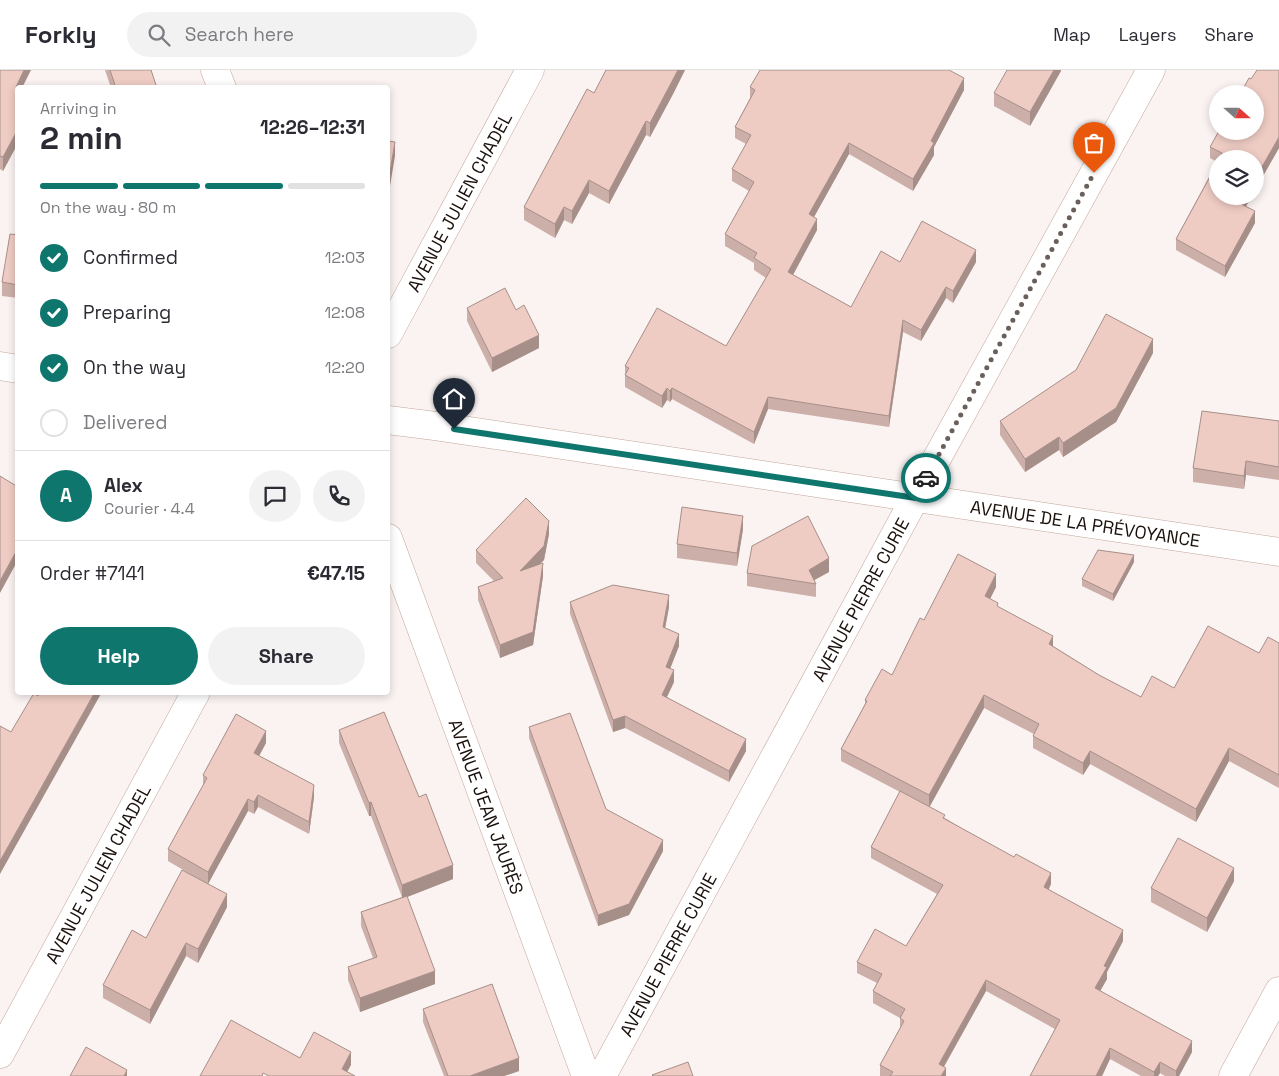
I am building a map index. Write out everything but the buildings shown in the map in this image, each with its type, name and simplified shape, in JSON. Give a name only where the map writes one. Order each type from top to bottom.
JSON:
[{"type":"street","points":[[216,70],[221,85]]},
{"type":"street","name":"AVENUE JULIEN CHADEL","points":[[390,330],[530,70]]},
{"type":"street","name":"AVENUE PIERRE CURIE","points":[[602,1076],[1151,70]]},
{"type":"street","points":[[0,366],[15,368]]},
{"type":"street","name":"AVENUE DE LA PRÉVOYANCE","points":[[390,420],[1279,552]]},
{"type":"street","name":"AVENUE JEAN JAURÈS","points":[[390,543],[586,1076]]},
{"type":"street","name":"AVENUE JULIEN CHADEL","points":[[0,1054],[194,695]]},
{"type":"street","points":[[1233,1076],[1279,991]]},
{"type":"way so far","points":[[926,478],[1094,173]]},
{"type":"route","points":[[454,429],[916,498],[926,478]]}]
